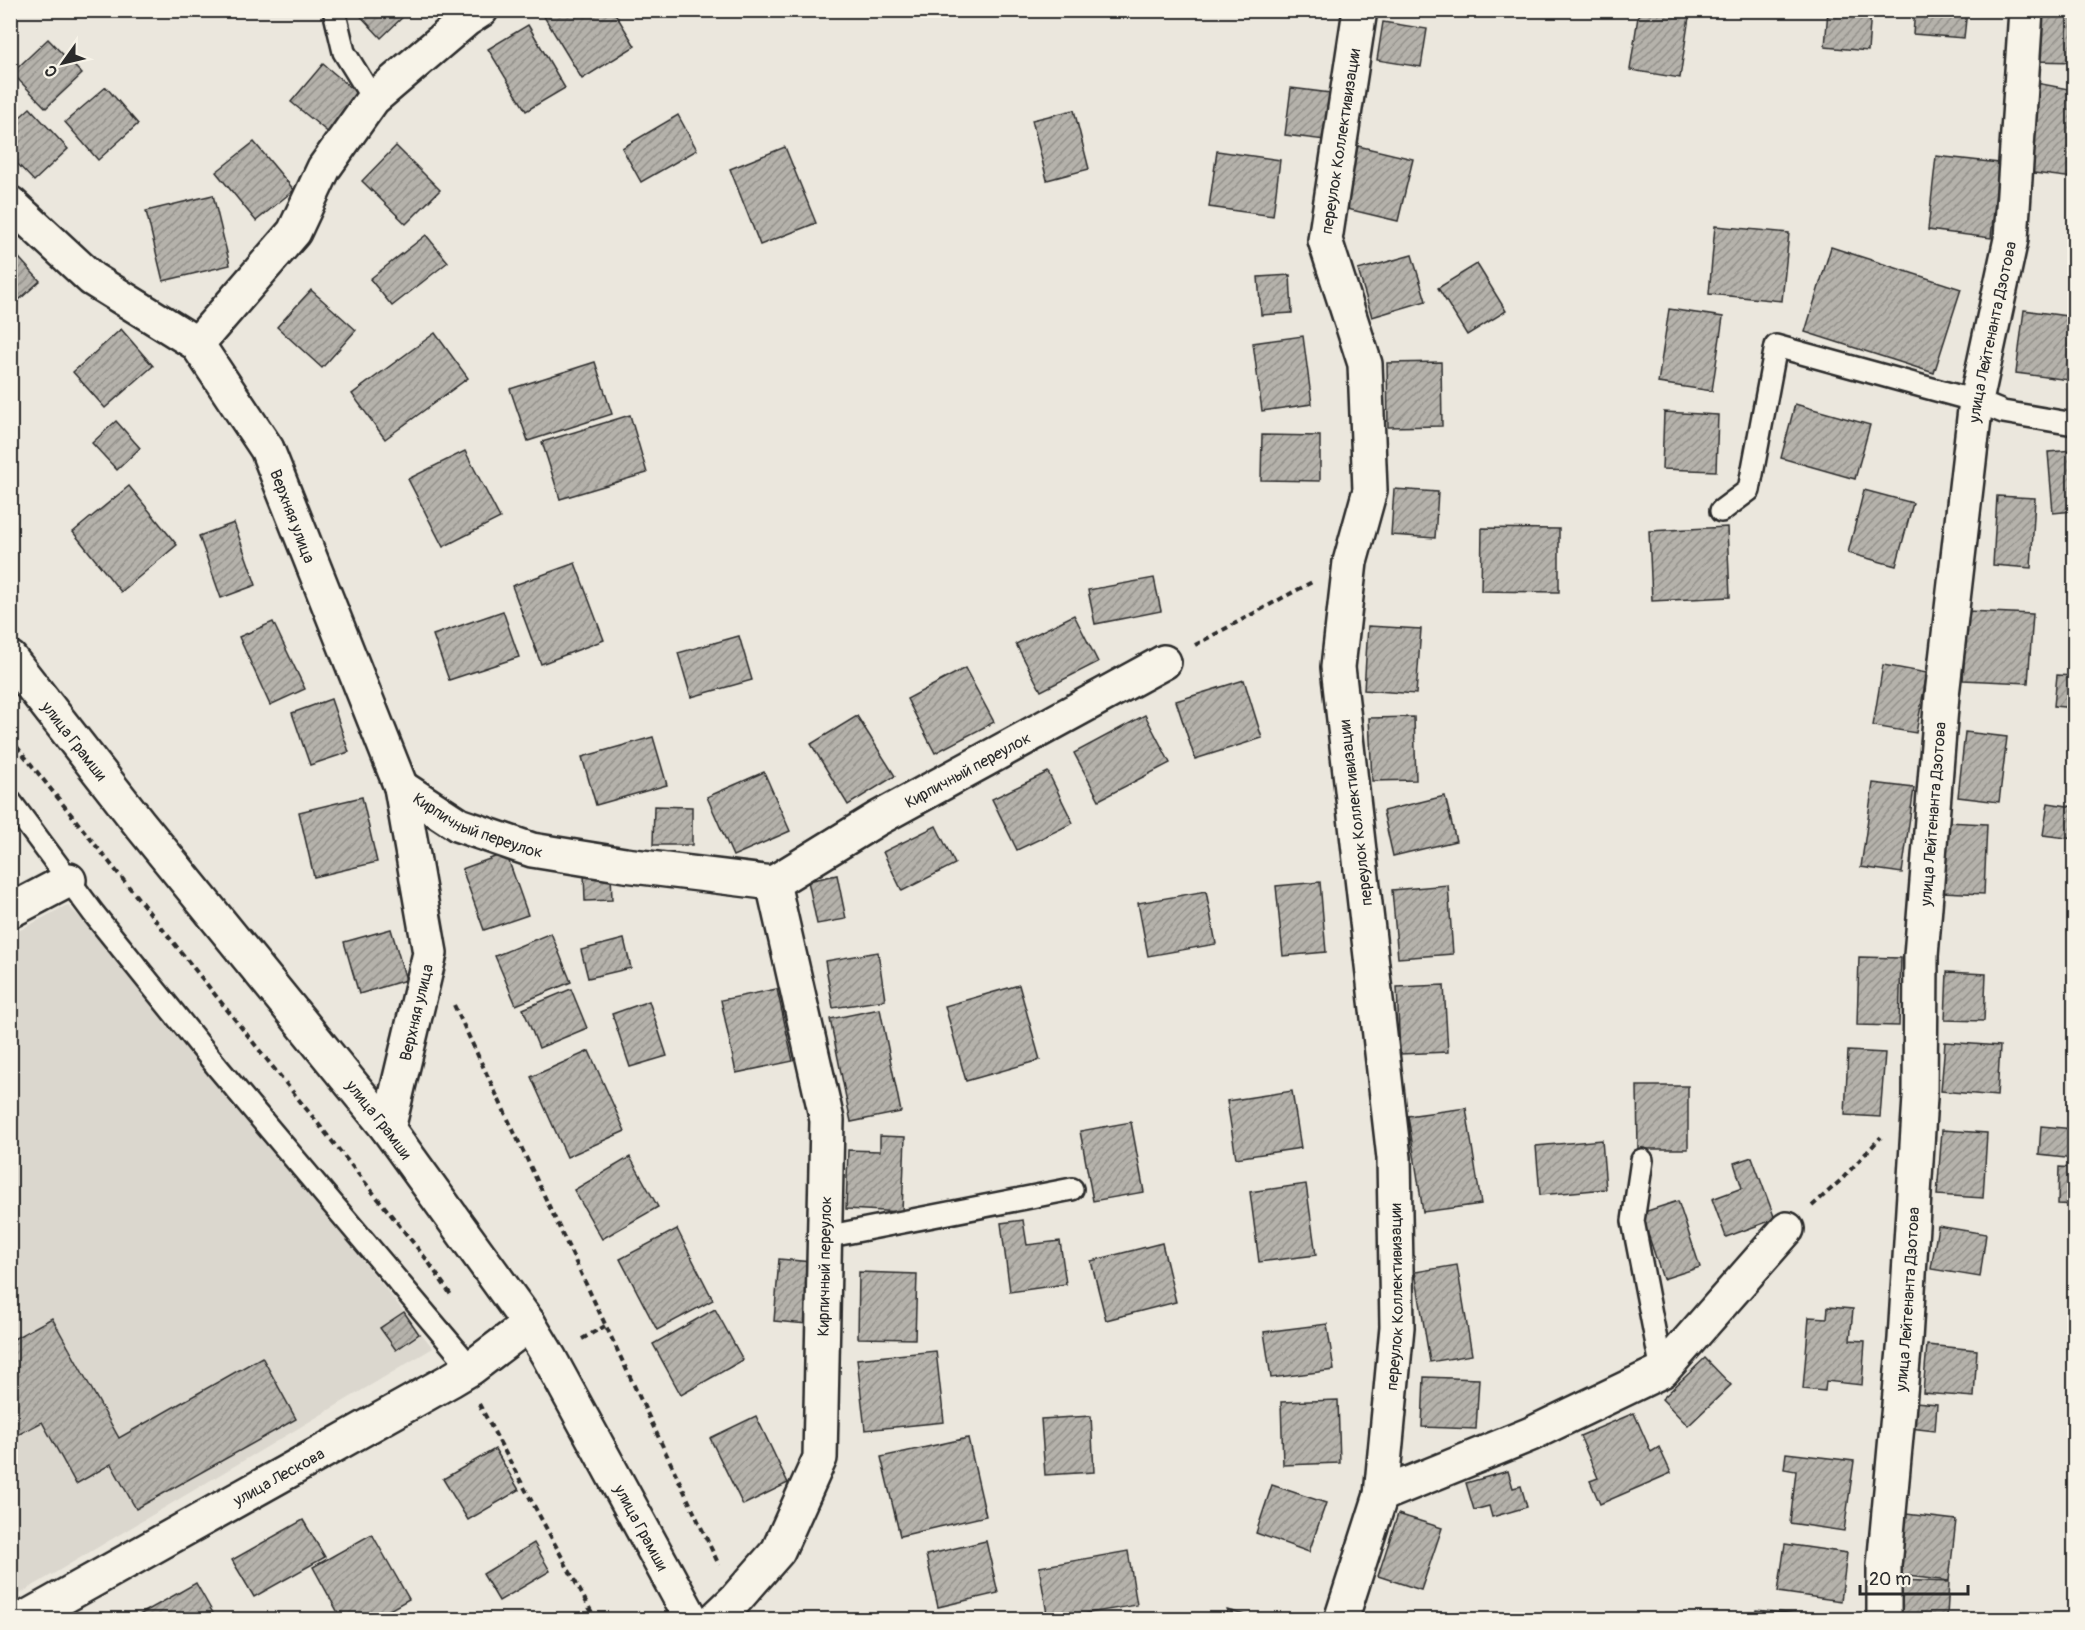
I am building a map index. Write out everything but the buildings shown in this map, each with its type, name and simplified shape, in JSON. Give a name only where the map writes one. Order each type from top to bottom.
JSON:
[{"type":"main road","points":[[10,203],[92,279],[197,344],[294,232],[324,168],[373,99],[467,19],[481,10]]},
{"type":"main road","name":"переулок Коллективизации","points":[[1341,1620],[1381,1495],[1397,1327],[1394,1158],[1338,667],[1350,562],[1370,490],[1365,364],[1325,240],[1360,10]]},
{"type":"main road","name":"улица Лейтенанта Дзотова","points":[[1884,1620],[1884,1566],[1905,1339],[1920,1097],[1921,956],[1940,719],[1976,401],[2011,239],[2026,10]]},
{"type":"main road","name":"Верхняя улица","points":[[197,344],[267,449],[400,787],[430,953],[388,1129]]},
{"type":"main road","name":"улица Грамши","points":[[10,658],[139,823],[388,1129],[529,1324],[692,1620]]},
{"type":"main road","name":"Кирпичный переулок","points":[[400,787],[459,825],[532,850],[625,865],[773,883],[877,819],[1164,662]]},
{"type":"main road","points":[[10,911],[69,880]]},
{"type":"main road","name":"Кирпичный переулок","points":[[724,1610],[778,1551],[820,1458],[826,1120],[773,883]]},
{"type":"main road","points":[[1381,1495],[1531,1434],[1662,1371],[1787,1229]]},
{"type":"main road","name":"улица Лескова","points":[[22,1620],[471,1368],[529,1324]]},
{"type":"lane","points":[[334,10],[344,52],[373,99]]},
{"type":"lane","points":[[1721,511],[1749,490],[1776,346],[1976,401],[2003,412],[2074,424]]},
{"type":"lane","points":[[10,801],[94,914],[219,1069],[471,1368]]},
{"type":"lane","points":[[1642,1160],[1633,1221],[1662,1371]]},
{"type":"lane","points":[[825,1237],[1072,1188]]},
{"type":"path","points":[[1164,662],[1350,562]]},
{"type":"path","points":[[10,738],[427,1260],[451,1294],[454,1305]]},
{"type":"path","points":[[430,953],[605,1326],[724,1610]]},
{"type":"path","points":[[1787,1229],[1841,1180],[1920,1097]]},
{"type":"path","points":[[582,1339],[605,1326]]},
{"type":"path","points":[[471,1368],[476,1397],[596,1620]]},
{"type":"shaded area","points":[[67,905],[111,947],[433,1348],[11,1599],[11,935]]}]
